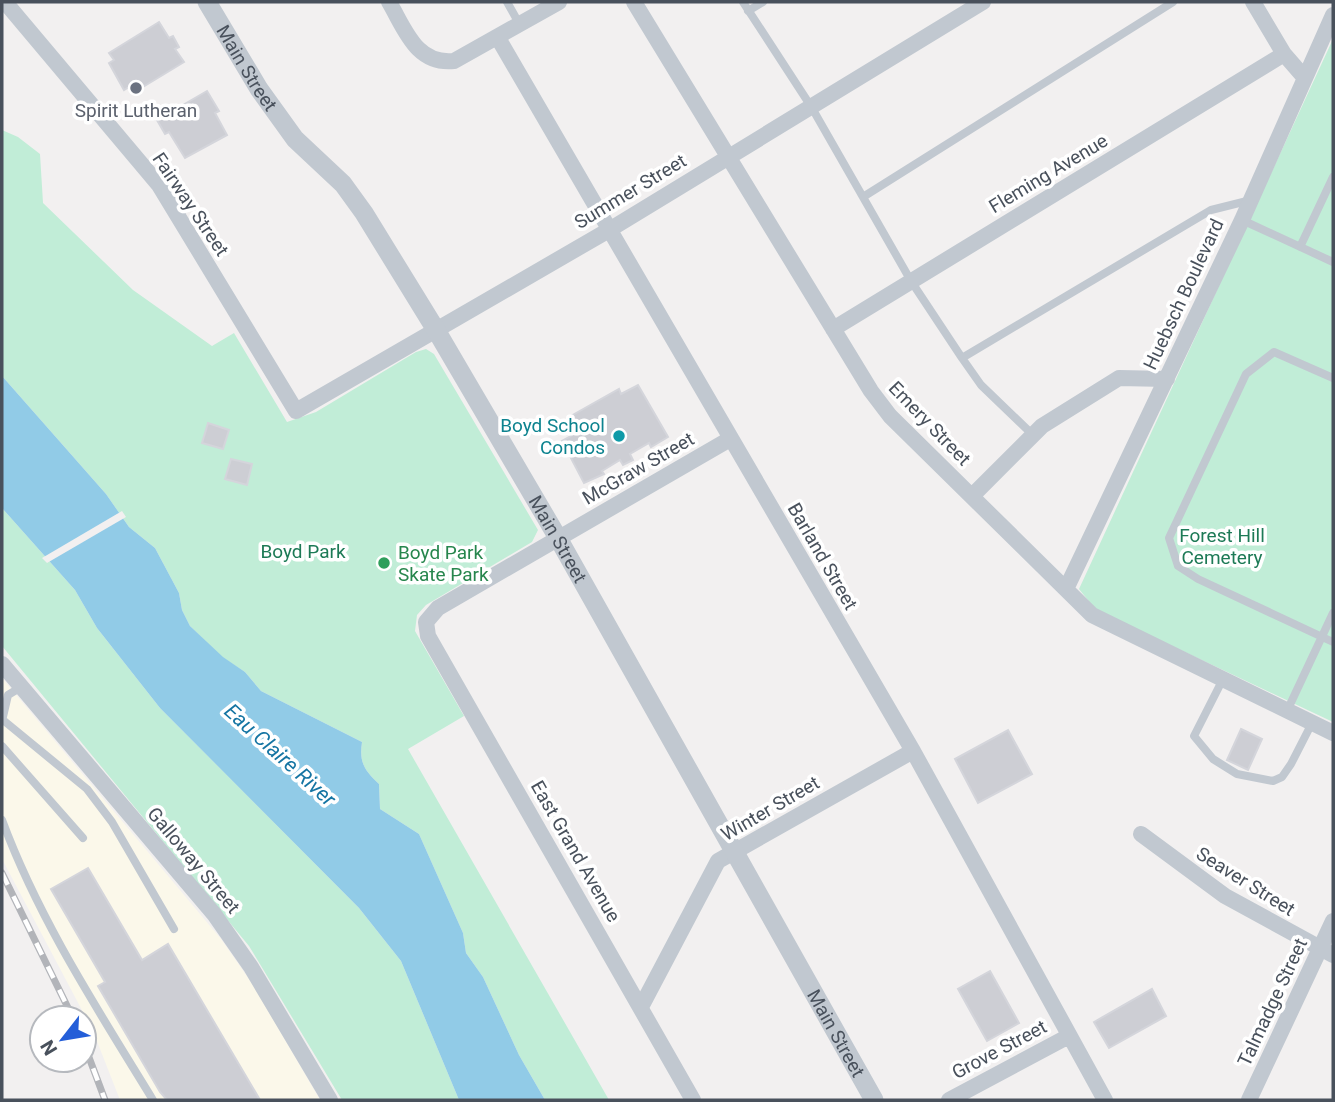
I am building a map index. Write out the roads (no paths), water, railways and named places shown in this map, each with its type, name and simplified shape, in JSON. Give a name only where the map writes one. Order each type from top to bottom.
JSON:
[{"type":"street","name":"Fairway Street","points":[[5,2],[159,185],[296,411]]},
{"type":"street","name":"Main Street","points":[[207,2],[258,89],[295,139],[343,184],[364,213],[436,330],[558,538],[874,1100]]},
{"type":"street","points":[[389,2],[417,50],[438,63],[454,61],[559,2]]},
{"type":"street","name":"Emery Street","points":[[634,2],[730,155],[871,391],[890,416],[1092,615],[1333,733]]},
{"type":"street","name":"Summer Street","points":[[296,411],[609,230],[983,2]]},
{"type":"street","points":[[1253,2],[1284,54],[1304,77]]},
{"type":"street","name":"Huebsch Boulevard","points":[[1066,590],[1242,220],[1333,15]]},
{"type":"street","name":"Barland Street","points":[[498,38],[913,751],[1105,1100]]},
{"type":"street","name":"Fleming Avenue","points":[[833,329],[1284,54]]},
{"type":"street","points":[[972,496],[1033,435],[1119,378],[1167,379]]},
{"type":"street","name":"McGraw Street","points":[[426,622],[438,608],[730,439]]},
{"type":"street","name":"East Grand Avenue","points":[[426,622],[429,636],[693,1100]]},
{"type":"street","name":"Galloway Street","points":[[2,664],[214,914],[251,967],[330,1100]]},
{"type":"street","name":"Winter Street","points":[[641,1007],[718,861],[913,751]]},
{"type":"street","name":"Seaver Street","points":[[1142,834],[1225,897],[1327,952]]},
{"type":"street","name":"Talmadge Street","points":[[1250,1100],[1327,952],[1333,921]]},
{"type":"street","name":"Grove Street","points":[[949,1100],[1069,1036]]},
{"type":"lane","points":[[507,2],[520,25]]},
{"type":"lane","points":[[743,2],[812,108],[911,281],[962,358],[981,385],[1033,435]]},
{"type":"lane","points":[[748,11],[763,2]]},
{"type":"lane","points":[[863,197],[1173,2]]},
{"type":"lane","points":[[1300,247],[1333,177]]},
{"type":"lane","points":[[962,358],[1211,210],[1251,200]]},
{"type":"lane","points":[[1242,220],[1333,262]]},
{"type":"lane","points":[[1333,378],[1274,352],[1246,374],[1169,538],[1178,566],[1198,579],[1333,642]]},
{"type":"lane","points":[[1287,711],[1333,613]]},
{"type":"lane","points":[[1223,679],[1194,736],[1213,759],[1237,774],[1273,781],[1282,777],[1312,723]]},
{"type":"lane","points":[[21,687],[8,695],[2,720],[86,789],[112,822],[174,929]]},
{"type":"lane","points":[[2,746],[18,768],[83,838]]},
{"type":"lane","points":[[2,820],[20,868],[82,984],[153,1100]]},
{"type":"water","name":"Eau Claire River","points":[[2,376],[106,494],[129,527],[155,548],[179,593],[182,610],[190,626],[223,657],[245,672],[261,691],[362,742],[361,755],[364,765],[379,784],[380,809],[419,834],[463,933],[466,953],[483,977],[519,1055],[545,1100],[459,1100],[401,961],[359,908],[160,708],[97,628],[75,590],[2,508]]},
{"type":"railway","points":[[2,873],[66,1004]]},
{"type":"railway","points":[[95,1074],[105,1100]]},
{"type":"place","name":"Spirit Lutheran","points":[[136,88]]},
{"type":"place","name":"Boyd School Condos","points":[[619,436]]},
{"type":"place","name":"Boyd Park Skate Park","points":[[384,563]]},
{"type":"park label","name":"Forest Hill Cemetery","points":[[1222,546]]},
{"type":"park label","name":"Boyd Park","points":[[303,551]]}]
